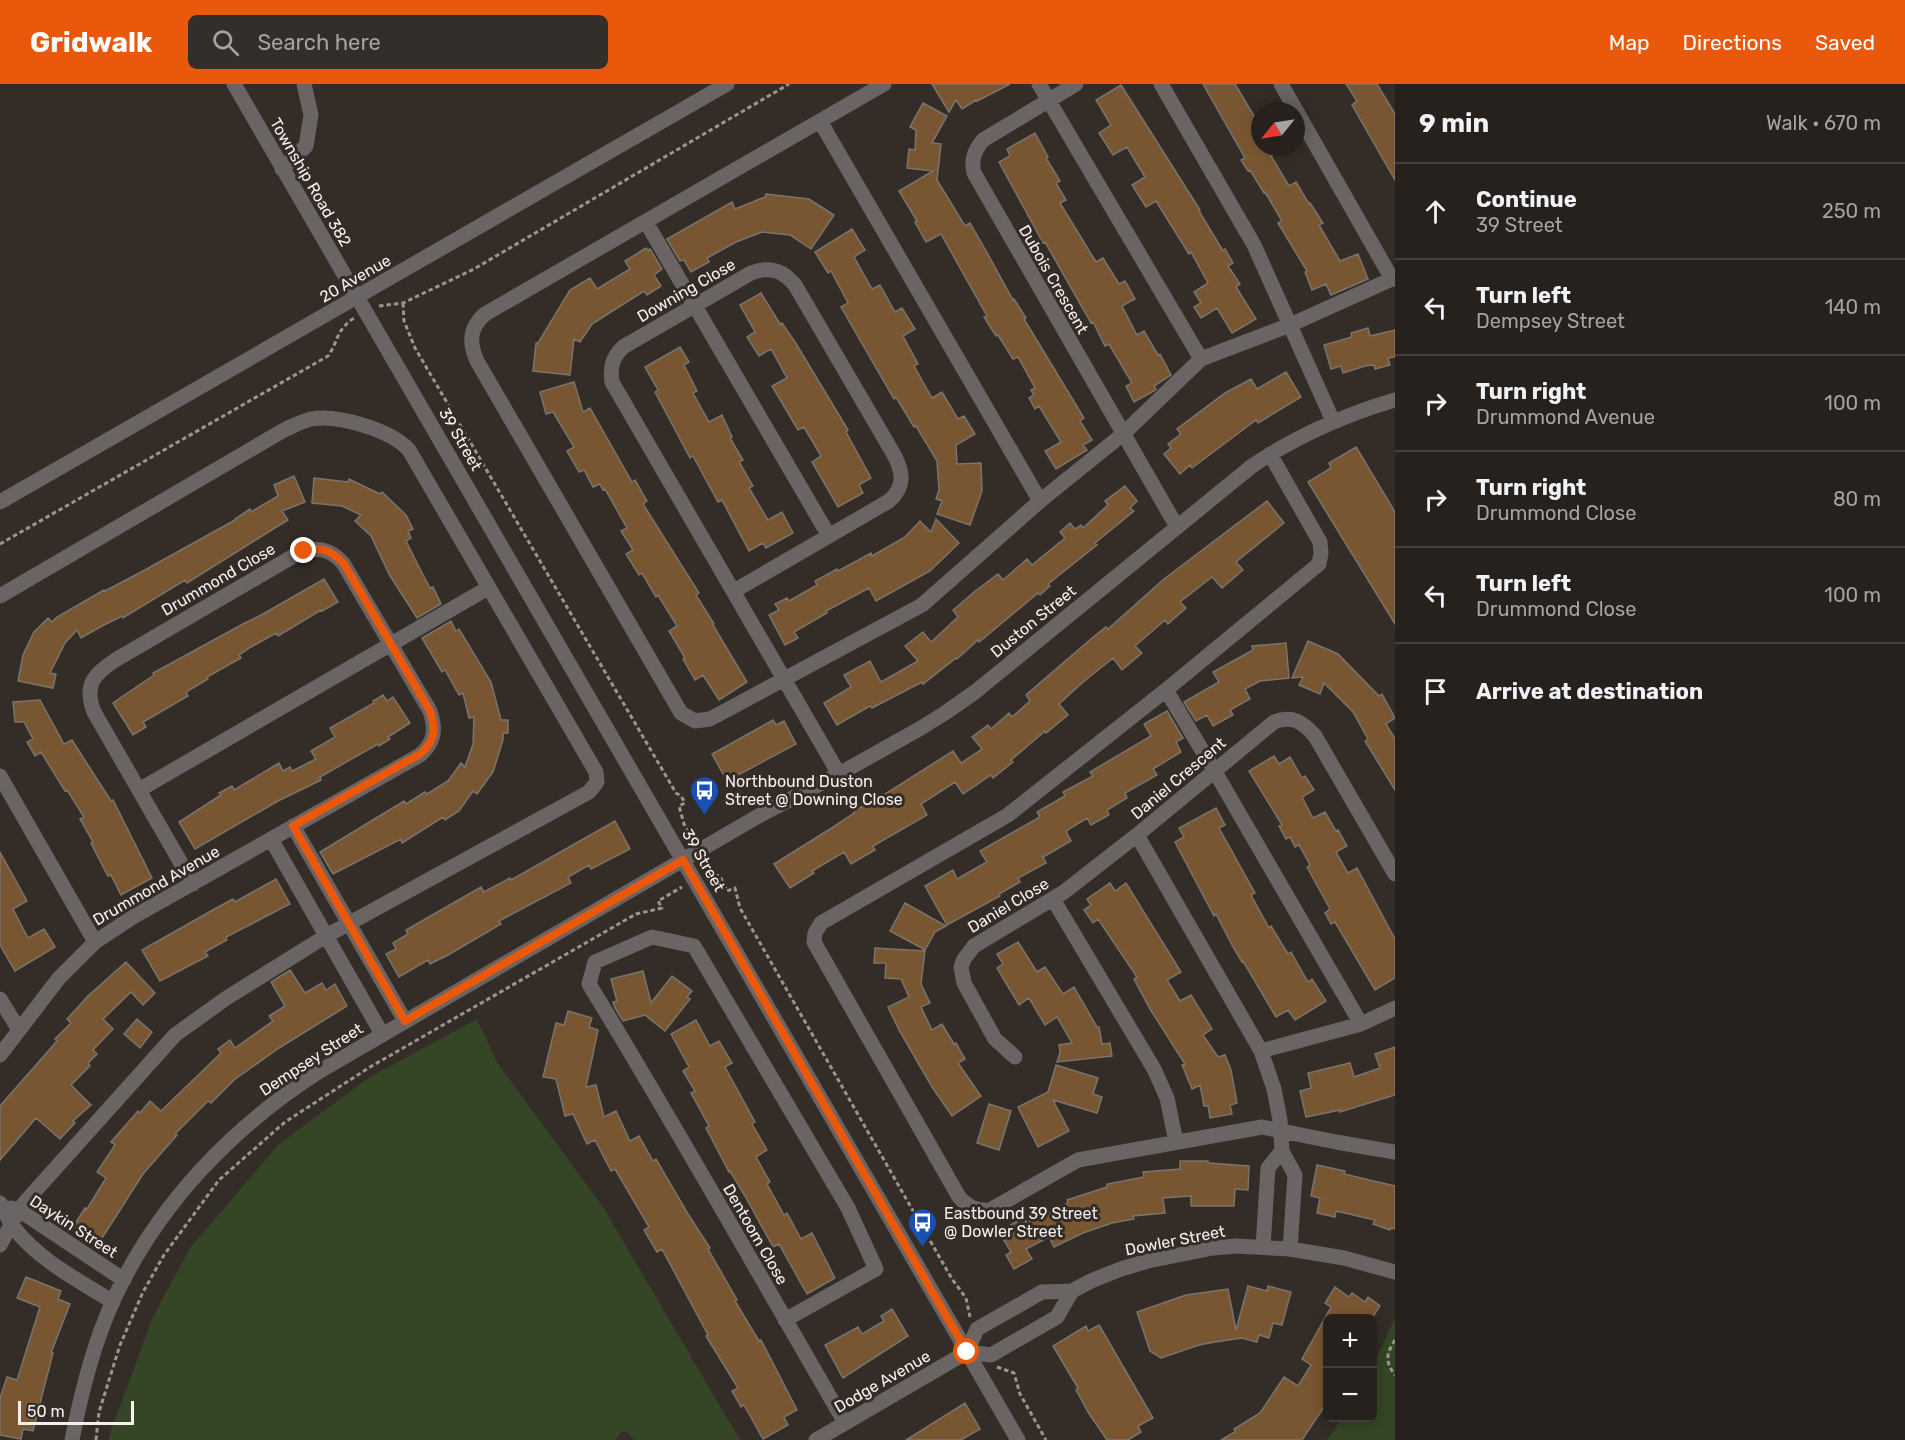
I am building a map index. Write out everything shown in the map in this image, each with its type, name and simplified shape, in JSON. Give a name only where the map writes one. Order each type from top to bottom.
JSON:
[{"type":"street","name":"Township Road 382","points":[[234,84],[358,297]]},
{"type":"street","points":[[282,169],[306,146],[311,115],[304,84]]},
{"type":"street","name":"20 Avenue","points":[[0,502],[727,84]]},
{"type":"street","points":[[884,84],[485,314],[471,334],[473,352],[681,713],[695,721],[710,719],[922,605],[1040,501],[1123,434],[1201,359],[1290,325],[1393,279],[1281,84]]},
{"type":"street","points":[[1039,84],[1201,359]]},
{"type":"street","name":"Dubois Crescent","points":[[1076,84],[983,140],[974,155],[972,164],[974,173],[1177,527]]},
{"type":"street","points":[[1161,84],[1247,230],[1333,421]]},
{"type":"street","points":[[820,121],[1040,501]]},
{"type":"street","points":[[646,222],[829,536]]},
{"type":"street","name":"Downing Close","points":[[734,591],[889,501],[899,490],[901,473],[893,453],[807,304],[788,277],[782,272],[766,269],[751,273],[630,343],[618,352],[612,364],[612,382],[839,774]]},
{"type":"street","name":"39 Street","points":[[358,297],[1018,1440]]},
{"type":"street","name":"Duston Street","points":[[683,860],[945,714],[975,692],[1235,478],[1270,454],[1333,421],[1395,400]]},
{"type":"street","points":[[0,596],[284,430],[313,419],[355,423],[391,435],[409,450],[596,772],[597,782],[589,792],[326,936],[225,999],[175,1035],[19,1210],[0,1245]]},
{"type":"street","points":[[1270,454],[1320,542],[1319,564],[1166,690],[1008,815],[821,923],[815,933],[814,942],[959,1197],[966,1205],[978,1211],[990,1210],[1078,1160],[1262,1126],[1395,1152]]},
{"type":"street","name":"Drummond Close","points":[[193,884],[94,712],[89,694],[94,677],[117,659],[297,554],[312,548],[337,556],[350,573],[430,711],[434,723],[432,742],[420,754],[293,826]]},
{"type":"street","points":[[139,790],[488,588]]},
{"type":"street","points":[[1166,690],[1361,1024]]},
{"type":"street","name":"Daniel Crescent","points":[[1290,1249],[1295,1175],[1282,1151],[1274,1089],[1261,1051],[1137,835],[1274,722],[1289,718],[1302,723],[1315,736],[1395,874]]},
{"type":"street","points":[[0,776],[95,942]]},
{"type":"street","points":[[293,826],[405,1021]]},
{"type":"street","name":"Drummond Avenue","points":[[0,1055],[59,978],[95,942],[133,917],[293,826]]},
{"type":"street","name":"Daniel Close","points":[[1015,1056],[995,1039],[964,983],[961,967],[969,952],[974,946],[1053,899],[1137,835]]},
{"type":"street","points":[[271,839],[382,1034]]},
{"type":"street","name":"Dempsey Street","points":[[72,1440],[89,1368],[113,1302],[124,1280],[161,1218],[179,1194],[224,1146],[287,1092],[382,1034],[683,860]]},
{"type":"street","points":[[1053,899],[1154,1069],[1167,1098],[1176,1142]]},
{"type":"street","name":"Dentoom Close","points":[[785,1320],[876,1269],[848,1208],[694,946],[652,937],[595,962],[589,984],[637,1062],[844,1423]]},
{"type":"street","points":[[0,999],[19,1030]]},
{"type":"street","points":[[1261,1051],[1361,1024],[1395,1008]]},
{"type":"street","points":[[1263,1247],[1268,1168],[1282,1151]]},
{"type":"street","name":"Daykin Street","points":[[1,1204],[19,1210],[124,1280]]},
{"type":"street","name":"Daykin Street","points":[[1,1204],[11,1226],[33,1250],[113,1302]]},
{"type":"street","name":"Dowler Street","points":[[967,1352],[977,1329],[1042,1292],[1071,1291],[1109,1273],[1148,1261],[1213,1248],[1290,1249],[1344,1258],[1395,1272]]},
{"type":"street","points":[[967,1352],[991,1355],[1057,1317],[1071,1291]]},
{"type":"street","name":"Dodge Avenue","points":[[816,1440],[967,1352]]},
{"type":"path","points":[[0,544],[328,356],[342,327],[366,312],[380,305],[403,303],[474,269],[789,84]]},
{"type":"path","points":[[403,303],[405,321],[415,348],[676,793],[685,802],[679,806],[684,824]]},
{"type":"path","points":[[716,875],[720,876],[727,891],[735,888],[740,908],[952,1279],[966,1298],[970,1316]]},
{"type":"path","points":[[96,1440],[99,1412],[120,1345],[143,1293],[164,1255],[219,1180],[285,1122],[370,1067],[636,914],[662,908],[658,901],[677,890]]},
{"type":"path","points":[[1395,1340],[1387,1360],[1395,1375]]},
{"type":"path","points":[[998,1368],[1014,1373],[1020,1394],[1047,1440]]},
{"type":"green space","points":[[477,1019],[498,1064],[603,1207],[740,1440],[635,1440],[624,1430],[615,1440],[109,1440],[153,1317],[190,1248],[279,1144],[370,1077]]},
{"type":"green space","points":[[1395,1318],[1395,1440],[1327,1440],[1339,1422],[1377,1422],[1377,1356]]},
{"type":"building","points":[[932,84],[1010,84],[962,109],[956,100],[949,112]]},
{"type":"building","points":[[1203,84],[1235,84],[1251,111],[1251,156],[1271,156],[1289,186],[1296,182],[1323,223],[1319,225],[1340,261],[1358,254],[1368,279],[1331,295],[1326,284],[1312,290],[1305,272],[1307,271],[1278,223],[1282,221],[1265,192],[1241,160],[1245,158]]},
{"type":"building","points":[[1346,84],[1377,84],[1395,114],[1395,180],[1352,105],[1357,101]]},
{"type":"building","points":[[1121,85],[1200,210],[1223,251],[1225,249],[1233,263],[1228,266],[1240,284],[1236,287],[1256,319],[1232,333],[1217,308],[1201,318],[1194,307],[1201,303],[1194,292],[1208,283],[1191,252],[1189,254],[1156,201],[1146,207],[1132,185],[1145,177],[1127,147],[1113,155],[1099,133],[1111,125],[1096,100]]},
{"type":"building","points":[[923,103],[947,116],[932,143],[941,144],[937,180],[965,226],[970,223],[1013,300],[1026,318],[1024,319],[1084,418],[1080,421],[1092,440],[1083,445],[1087,450],[1056,469],[1045,451],[1061,442],[1039,406],[1035,409],[1029,398],[1034,395],[1031,390],[1035,388],[1018,357],[1013,359],[984,317],[987,316],[941,234],[926,242],[915,222],[917,221],[899,191],[933,171],[907,168],[909,149],[915,150],[916,130],[910,127]]},
{"type":"building","points":[[1035,133],[1060,181],[1056,183],[1066,200],[1060,203],[1096,262],[1103,258],[1119,284],[1125,281],[1135,299],[1122,306],[1137,335],[1144,331],[1171,375],[1154,386],[1156,389],[1154,391],[1134,402],[1126,386],[1132,383],[1109,344],[1105,346],[1093,322],[1091,323],[1045,242],[1043,243],[999,162],[1010,156],[1007,149]]},
{"type":"building","points":[[766,194],[809,199],[834,215],[811,249],[790,235],[762,232],[736,242],[707,258],[709,262],[691,272],[684,260],[680,261],[667,239],[732,202],[735,209],[765,197]]},
{"type":"building","points":[[852,229],[865,250],[854,257],[872,289],[880,285],[895,312],[902,308],[915,329],[903,336],[918,364],[914,366],[932,398],[942,392],[958,419],[964,416],[975,434],[956,445],[957,464],[981,463],[982,491],[970,525],[937,514],[942,501],[936,499],[939,490],[937,461],[896,397],[894,399],[841,307],[848,303],[831,271],[828,273],[815,252]]},
{"type":"building","points":[[646,248],[650,249],[662,269],[654,275],[661,286],[647,295],[644,291],[592,324],[580,342],[574,339],[570,375],[533,371],[536,343],[570,290],[590,278],[597,289],[630,269],[625,261]]},
{"type":"building","points":[[761,293],[780,324],[782,323],[795,342],[848,430],[846,432],[871,478],[859,485],[863,493],[838,507],[812,462],[821,456],[804,427],[798,430],[772,386],[787,378],[771,349],[759,356],[747,337],[755,332],[740,305]]},
{"type":"building","points":[[1368,328],[1370,336],[1395,330],[1395,357],[1388,358],[1390,365],[1375,369],[1374,365],[1365,366],[1343,373],[1341,366],[1331,369],[1324,345],[1352,337],[1351,333]]},
{"type":"building","points":[[680,347],[689,362],[684,365],[697,391],[693,393],[709,422],[722,415],[732,437],[730,438],[743,460],[739,462],[753,486],[749,488],[768,520],[782,512],[793,533],[766,548],[763,543],[749,551],[722,500],[718,502],[693,456],[690,458],[655,392],[658,390],[645,367]]},
{"type":"building","points":[[1286,372],[1301,397],[1258,423],[1256,420],[1192,468],[1190,465],[1180,474],[1164,454],[1171,448],[1168,444],[1181,434],[1177,429],[1225,393],[1251,379],[1257,389]]},
{"type":"building","points":[[574,382],[583,412],[590,408],[632,482],[635,480],[647,501],[643,504],[699,593],[696,595],[747,682],[719,700],[703,675],[695,680],[669,631],[677,626],[658,595],[656,597],[642,573],[639,575],[626,554],[633,550],[621,531],[627,528],[605,489],[603,490],[600,484],[593,487],[584,470],[579,472],[567,451],[574,447],[553,412],[546,414],[540,392]]},
{"type":"building","points":[[1356,447],[1395,512],[1395,624],[1308,482],[1331,468],[1329,463]]},
{"type":"building","points":[[294,476],[305,502],[282,511],[288,520],[187,583],[185,580],[123,618],[122,616],[81,638],[77,630],[65,643],[50,673],[56,674],[53,688],[18,681],[23,655],[34,632],[48,618],[52,622],[104,590],[235,520],[250,509],[251,512],[278,496],[274,485]]},
{"type":"building","points":[[314,478],[348,482],[349,479],[380,494],[382,492],[406,515],[413,529],[408,531],[411,538],[406,541],[430,588],[433,587],[441,604],[417,618],[390,576],[371,536],[355,521],[361,515],[342,506],[312,503]]},
{"type":"building","points":[[1125,486],[1137,501],[1130,508],[1134,511],[1095,543],[1097,545],[1048,584],[1050,586],[1040,595],[1038,593],[979,642],[978,640],[923,684],[922,682],[872,708],[870,706],[837,725],[824,703],[851,687],[844,675],[870,661],[881,682],[918,661],[905,646],[923,632],[931,642],[958,617],[953,610],[974,592],[998,574],[1003,580],[1027,559],[1032,565],[1065,538],[1060,532],[1070,523],[1075,529],[1081,525],[1083,528],[1108,505],[1105,501]]},
{"type":"building","points":[[1267,501],[1284,523],[1236,562],[1243,570],[1222,588],[1212,577],[1180,602],[1186,608],[1168,624],[1165,620],[1135,646],[1142,653],[1122,670],[1113,658],[1082,683],[1059,704],[1068,715],[1011,760],[1013,762],[993,778],[991,775],[963,794],[955,782],[921,804],[927,815],[873,846],[875,850],[851,864],[844,852],[812,871],[814,873],[790,888],[774,864],[854,811],[871,803],[953,751],[961,763],[982,749],[972,737],[988,725],[991,729],[1009,713],[1012,717],[1030,701],[1026,695],[1092,638],[1106,627],[1108,629],[1164,579]]},
{"type":"building","points":[[936,519],[959,543],[930,571],[876,601],[869,588],[826,611],[827,613],[794,632],[798,638],[785,645],[769,615],[779,610],[775,604],[787,598],[789,601],[817,585],[815,581],[837,569],[838,571],[871,553],[872,556],[905,537],[920,521],[931,532]]},
{"type":"building","points":[[324,579],[338,602],[278,636],[276,633],[251,647],[239,655],[241,658],[186,692],[188,696],[143,722],[146,727],[133,735],[113,703],[154,675],[153,673]]},
{"type":"building","points":[[451,621],[456,631],[459,629],[491,682],[501,720],[508,720],[508,733],[503,733],[493,772],[477,794],[473,791],[459,811],[445,820],[443,817],[402,843],[401,839],[333,874],[320,852],[404,801],[406,804],[448,781],[461,763],[465,767],[473,744],[474,717],[469,718],[463,693],[459,695],[445,670],[442,672],[422,638]]},
{"type":"building","points":[[1308,641],[1338,654],[1379,696],[1382,694],[1395,718],[1386,724],[1395,739],[1395,790],[1365,741],[1368,739],[1353,712],[1324,683],[1320,694],[1299,685],[1303,677],[1292,678]]},
{"type":"building","points":[[1286,643],[1289,678],[1260,681],[1245,689],[1250,699],[1230,710],[1233,715],[1213,726],[1207,715],[1196,721],[1184,702],[1219,682],[1213,672],[1253,650],[1252,646]]},
{"type":"building","points":[[383,695],[387,701],[393,697],[410,723],[388,737],[390,739],[379,746],[378,744],[320,777],[321,780],[278,801],[195,849],[179,822],[221,795],[219,793],[232,786],[234,790],[279,763],[283,771],[290,767],[292,771],[316,759],[311,751],[335,737],[330,728],[374,703],[373,701]]},
{"type":"building","points":[[40,700],[64,744],[72,740],[111,801],[113,800],[152,878],[121,895],[91,843],[93,842],[80,819],[84,817],[41,752],[35,756],[27,742],[33,739],[24,722],[15,722],[13,702]]},
{"type":"building","points":[[1167,711],[1183,738],[1176,742],[1181,752],[1153,769],[1157,775],[1125,793],[1127,798],[1107,810],[1109,815],[1091,825],[1087,818],[1066,831],[1071,841],[1043,857],[1046,863],[1018,878],[1020,882],[999,894],[1000,896],[947,925],[925,886],[953,870],[957,879],[987,862],[980,851],[1040,817],[1037,812],[1065,796],[1063,792],[1093,776],[1090,772],[1151,736],[1144,724]]},
{"type":"building","points":[[773,720],[776,725],[784,721],[796,744],[727,781],[712,754]]},
{"type":"building","points":[[1274,756],[1279,764],[1290,757],[1302,778],[1305,776],[1314,790],[1302,797],[1313,818],[1325,812],[1336,831],[1338,830],[1347,846],[1336,852],[1348,873],[1357,868],[1395,939],[1395,978],[1375,990],[1335,922],[1331,924],[1325,913],[1330,909],[1307,867],[1310,865],[1299,845],[1295,847],[1290,837],[1286,839],[1279,826],[1282,825],[1249,771]]},
{"type":"building","points":[[1216,808],[1225,825],[1219,828],[1255,893],[1251,895],[1269,928],[1271,926],[1288,954],[1291,952],[1308,982],[1312,979],[1326,1001],[1295,1020],[1288,1010],[1276,1017],[1233,947],[1216,914],[1214,916],[1175,842],[1184,837],[1179,828]]},
{"type":"building","points":[[615,821],[630,849],[591,869],[589,865],[568,877],[571,883],[499,921],[501,924],[448,955],[430,964],[428,960],[399,977],[386,954],[396,949],[393,943],[408,934],[406,930],[481,887],[484,892],[510,878],[511,880]]},
{"type":"building","points":[[0,852],[27,901],[13,909],[28,938],[44,929],[55,947],[15,971],[0,945]]},
{"type":"building","points":[[276,879],[290,904],[226,937],[227,940],[205,952],[208,956],[160,981],[142,950],[233,899],[235,902]]},
{"type":"building","points":[[1110,883],[1115,891],[1126,883],[1181,972],[1167,980],[1180,1001],[1191,995],[1212,1029],[1203,1035],[1218,1057],[1225,1055],[1231,1070],[1237,1103],[1230,1105],[1232,1114],[1210,1118],[1208,1106],[1204,1106],[1200,1085],[1192,1089],[1182,1065],[1185,1064],[1150,1009],[1134,979],[1137,977],[1098,919],[1093,923],[1084,910],[1091,905],[1087,899]]},
{"type":"building","points":[[905,903],[946,926],[935,932],[925,950],[890,931]]},
{"type":"building","points":[[1018,942],[1037,972],[1045,967],[1063,994],[1074,987],[1099,1027],[1102,1044],[1110,1043],[1112,1056],[1057,1062],[1060,1053],[1059,1045],[1072,1043],[1057,1017],[1045,1025],[1029,998],[1019,1005],[997,968],[1003,964],[997,954]]},
{"type":"building","points":[[875,948],[925,951],[921,984],[930,1003],[921,1007],[932,1030],[942,1024],[954,1044],[956,1043],[965,1059],[958,1063],[981,1096],[952,1116],[932,1087],[888,1007],[909,997],[901,979],[885,978],[886,963],[874,963]]},
{"type":"building","points":[[126,962],[155,993],[143,1005],[131,992],[103,1019],[113,1029],[93,1050],[97,1054],[88,1063],[90,1066],[71,1085],[91,1105],[73,1121],[75,1123],[60,1139],[36,1118],[0,1160],[0,1106],[71,1023],[67,1019],[88,996]]},
{"type":"building","points":[[290,970],[305,993],[322,983],[326,990],[335,984],[347,1006],[279,1048],[234,1080],[211,1103],[208,1101],[175,1134],[177,1135],[143,1174],[97,1246],[71,1230],[106,1178],[97,1172],[115,1145],[111,1142],[138,1111],[140,1113],[150,1101],[161,1111],[221,1053],[218,1049],[230,1040],[235,1048],[273,1021],[269,1016],[285,1006],[271,982]]},
{"type":"building","points":[[643,971],[651,1003],[672,976],[692,991],[687,997],[690,999],[665,1031],[645,1015],[623,1021],[615,1008],[613,1002],[617,1001],[611,979]]},
{"type":"building","points":[[568,1011],[592,1018],[589,1027],[598,1030],[586,1087],[596,1085],[604,1117],[616,1111],[630,1141],[639,1136],[653,1161],[656,1159],[710,1248],[708,1249],[737,1300],[735,1301],[759,1341],[761,1340],[797,1410],[784,1417],[788,1425],[763,1439],[744,1405],[741,1407],[732,1391],[738,1388],[706,1336],[708,1335],[662,1249],[657,1252],[644,1230],[649,1227],[615,1169],[611,1171],[595,1140],[587,1144],[573,1114],[565,1116],[556,1079],[543,1077],[556,1023],[564,1025]]},
{"type":"building","points":[[137,1019],[152,1032],[140,1048],[124,1034]]},
{"type":"building","points":[[696,1020],[710,1046],[719,1041],[732,1063],[725,1067],[755,1122],[752,1124],[767,1150],[756,1157],[770,1182],[767,1184],[784,1215],[787,1213],[801,1239],[812,1233],[835,1278],[807,1294],[779,1244],[773,1247],[729,1172],[706,1128],[709,1126],[691,1093],[695,1091],[683,1071],[689,1067],[671,1034]]},
{"type":"building","points":[[1395,1047],[1395,1095],[1340,1112],[1340,1110],[1306,1117],[1300,1091],[1311,1088],[1308,1073],[1350,1063],[1354,1077],[1380,1068],[1375,1054]]},
{"type":"building","points":[[1056,1065],[1098,1078],[1093,1094],[1102,1097],[1097,1113],[1053,1100],[1069,1131],[1038,1147],[1018,1107],[1048,1092]]},
{"type":"building","points":[[989,1104],[1011,1111],[999,1150],[977,1143]]},
{"type":"building","points":[[1180,1161],[1208,1161],[1208,1163],[1249,1166],[1248,1190],[1235,1189],[1234,1206],[1191,1206],[1191,1196],[1163,1198],[1165,1213],[1133,1216],[1134,1219],[1112,1223],[1083,1233],[1054,1247],[1049,1237],[1026,1249],[1032,1259],[1014,1269],[1006,1255],[1011,1252],[999,1232],[1024,1217],[1027,1223],[1068,1203],[1067,1200],[1107,1187],[1107,1184],[1144,1177],[1143,1172],[1180,1169]]},
{"type":"building","points":[[1317,1165],[1395,1186],[1395,1229],[1390,1230],[1373,1224],[1375,1220],[1336,1211],[1335,1217],[1317,1213],[1320,1198],[1311,1196]]},
{"type":"building","points":[[26,1277],[61,1291],[58,1299],[70,1304],[51,1353],[53,1353],[33,1431],[23,1429],[21,1439],[0,1435],[0,1398],[7,1377],[17,1380],[40,1307],[17,1298]]},
{"type":"building","points":[[1248,1286],[1267,1291],[1268,1286],[1291,1292],[1282,1325],[1273,1323],[1269,1338],[1259,1335],[1257,1342],[1242,1338],[1215,1342],[1161,1358],[1150,1351],[1137,1312],[1186,1295],[1228,1289],[1236,1330]]},
{"type":"building","points":[[1335,1287],[1349,1297],[1352,1293],[1365,1302],[1368,1297],[1380,1306],[1375,1314],[1327,1314],[1331,1307],[1325,1303]]},
{"type":"building","points":[[892,1309],[908,1336],[843,1378],[825,1345],[858,1327],[862,1334],[884,1321],[881,1316]]},
{"type":"building","points":[[1323,1321],[1323,1408],[1302,1440],[1221,1440],[1260,1413],[1284,1377],[1298,1386],[1311,1365],[1302,1359]]},
{"type":"building","points":[[1099,1325],[1153,1418],[1138,1426],[1141,1432],[1128,1440],[1107,1440],[1088,1412],[1076,1390],[1078,1388],[1053,1346],[1086,1326],[1088,1331]]},
{"type":"building","points":[[965,1403],[980,1429],[961,1440],[906,1440]]},
{"type":"place","name":"Northbound Duston Street @ Downing Close","points":[[704,816]]},
{"type":"place","name":"Eastbound 39 Street @ Dowler Street","points":[[923,1248]]},
{"type":"route","points":[[304,551],[312,548],[327,550],[344,564],[430,711],[434,723],[432,742],[427,749],[293,826],[405,1021],[683,860],[967,1352]]}]
